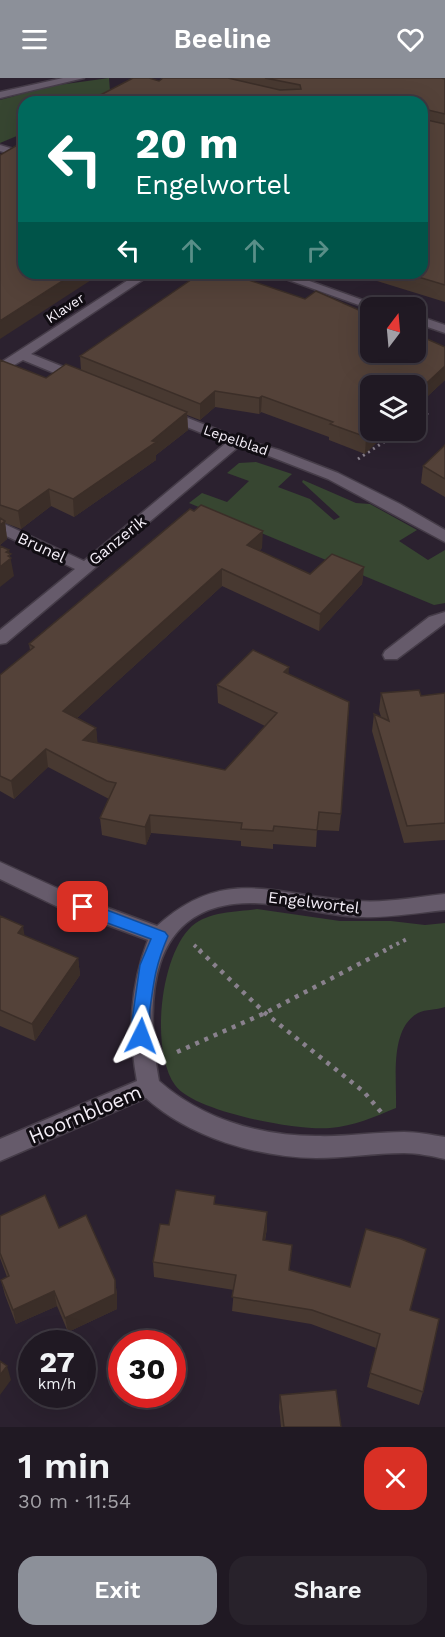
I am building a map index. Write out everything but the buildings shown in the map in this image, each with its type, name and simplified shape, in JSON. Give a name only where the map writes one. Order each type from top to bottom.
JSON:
[{"type":"street","points":[[19,78],[29,87]]},
{"type":"street","points":[[0,95],[79,78]]},
{"type":"street","points":[[0,148],[18,153]]},
{"type":"street","name":"Klaver","points":[[0,369],[138,279]]},
{"type":"street","points":[[293,279],[360,302]]},
{"type":"street","points":[[426,323],[445,329]]},
{"type":"street","points":[[22,355],[97,386]]},
{"type":"street","name":"Lepelblad","points":[[150,407],[236,442],[274,453],[333,477],[395,507],[445,537]]},
{"type":"street","name":"Ganzerik","points":[[0,639],[236,442]]},
{"type":"street","name":"Brunel","points":[[0,527],[84,567]]},
{"type":"street","points":[[392,655],[435,621],[445,617]]},
{"type":"street","points":[[0,870],[63,900],[160,936]]},
{"type":"street","name":"Engelwortel","points":[[149,1086],[142,1050],[140,1021],[148,965],[160,936],[176,918],[191,908],[225,896],[270,895],[357,909],[445,902]]},
{"type":"street","name":"Hoornbloem","points":[[0,1150],[149,1086],[171,1106],[214,1127],[269,1144],[317,1147],[406,1142],[445,1148]]},
{"type":"path","points":[[333,477],[386,441]]},
{"type":"path","points":[[160,936],[184,936],[265,1013],[364,1092],[406,1142]]},
{"type":"path","points":[[149,1086],[169,1055],[265,1013],[413,936]]},
{"type":"green space","points":[[109,78],[110,91],[100,96],[18,96],[18,136],[0,143],[0,100],[51,86]]},
{"type":"green space","points":[[256,462],[292,474],[278,487],[310,499],[334,520],[340,517],[302,482],[303,480],[356,503],[370,504],[417,530],[399,541],[428,560],[445,550],[445,603],[434,605],[189,503],[202,493],[227,502],[249,481],[227,473],[239,463]]},
{"type":"green space","points":[[257,909],[340,921],[391,921],[425,925],[445,923],[445,1007],[418,1013],[402,1031],[397,1056],[396,1108],[364,1121],[339,1127],[295,1126],[248,1118],[203,1104],[186,1095],[175,1085],[167,1069],[161,1027],[162,1003],[172,958],[181,940],[199,921],[223,913]]},
{"type":"route","points":[[83,907],[160,936],[148,965],[140,1021],[141,1036]]}]
